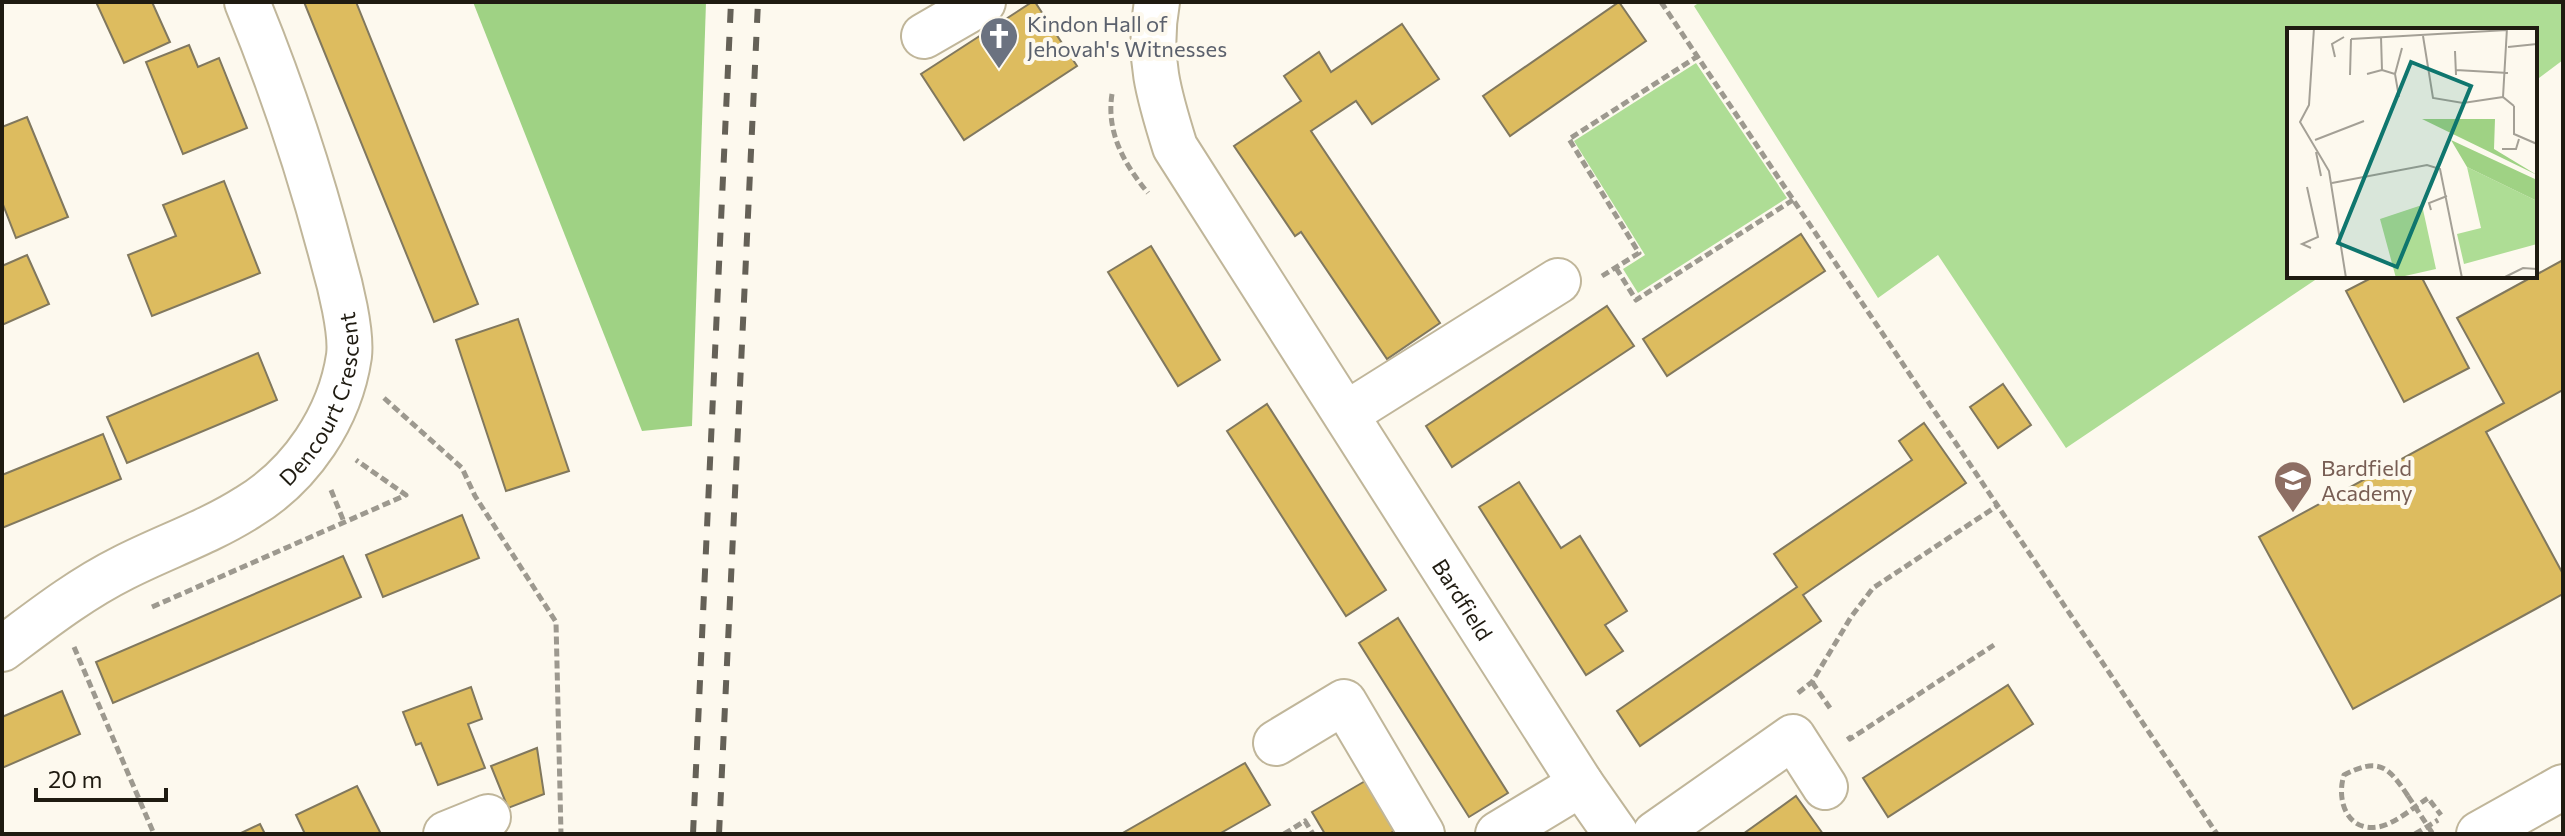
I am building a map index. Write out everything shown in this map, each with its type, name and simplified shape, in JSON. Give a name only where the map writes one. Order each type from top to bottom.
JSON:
[{"type":"street","name":"Dencourt Crescent","points":[[2,649],[76,594],[122,568],[250,507],[289,475],[318,440],[341,394],[350,352],[341,290],[298,135],[247,2]]},
{"type":"street","points":[[924,36],[983,2]]},
{"type":"street","name":"Bardfield","points":[[1155,16],[1157,90],[1175,147],[1581,784],[1616,834]]},
{"type":"street","points":[[1346,414],[1574,282]]},
{"type":"street","points":[[1276,743],[1344,702],[1422,834]]},
{"type":"street","points":[[1655,834],[1793,737],[1825,787]]},
{"type":"street","points":[[1498,834],[1581,784]]},
{"type":"street","points":[[2461,826],[2563,787]]},
{"type":"street","points":[[446,834],[488,817]]},
{"type":"path","points":[[1661,2],[2217,834]]},
{"type":"path","points":[[1574,282],[1616,268],[1639,253],[1569,139],[1698,56]]},
{"type":"path","points":[[1616,268],[1636,300],[1793,200]]},
{"type":"path","points":[[376,391],[462,468],[475,496],[556,622],[561,834]]},
{"type":"path","points":[[144,611],[406,495],[349,455]]},
{"type":"path","points":[[1791,698],[1812,682],[1851,617],[1873,588],[1997,506]]},
{"type":"path","points":[[72,642],[154,834]]},
{"type":"path","points":[[1843,727],[1850,739],[1994,645]]},
{"type":"path","points":[[1812,682],[1835,716]]},
{"type":"path","points":[[2433,834],[2408,796],[2393,773],[2378,765],[2362,766],[2344,775],[2341,801],[2346,815],[2358,824],[2378,827],[2428,798],[2461,826]]},
{"type":"path","points":[[1284,834],[1305,821],[1313,834]]},
{"type":"green space","points":[[473,2],[706,2],[692,426],[642,431]]},
{"type":"green space","points":[[1700,2],[2563,2],[2563,60],[2537,80],[2537,28],[2287,28],[2287,278],[2318,278],[2066,448],[1938,255],[1878,298],[1694,6]]},
{"type":"green space","points":[[1696,63],[1787,198],[1638,293],[1623,269],[1645,255],[1574,141]]},
{"type":"building","points":[[96,2],[152,2],[170,42],[124,63]]},
{"type":"building","points":[[304,2],[356,2],[478,304],[434,322]]},
{"type":"building","name":"Kindon Hall of Jehovah's Witnesses","points":[[1035,2],[1077,66],[964,140],[921,74]]},
{"type":"building","points":[[1619,2],[1646,41],[1510,136],[1483,96]]},
{"type":"building","points":[[1402,24],[1439,79],[1372,124],[1356,101],[1311,131],[1440,323],[1387,359],[1301,232],[1295,236],[1234,146],[1301,101],[1284,76],[1319,52],[1331,72]]},
{"type":"building","points":[[189,45],[198,67],[219,58],[247,128],[183,154],[146,62]]},
{"type":"building","points":[[27,117],[68,217],[16,238],[2,202],[2,127]]},
{"type":"building","points":[[224,181],[260,273],[152,316],[128,255],[176,236],[163,205]]},
{"type":"building","points":[[1801,234],[1825,271],[1667,376],[1643,339]]},
{"type":"building","points":[[1151,246],[1220,360],[1178,386],[1108,272]]},
{"type":"building","points":[[27,255],[49,304],[2,325],[2,266]]},
{"type":"building","points":[[2563,260],[2563,390],[2486,432],[2563,574],[2563,594],[2353,709],[2259,537],[2504,403],[2457,318],[2530,278],[2537,278],[2537,274]]},
{"type":"building","points":[[2371,278],[2422,278],[2469,368],[2404,402],[2346,291]]},
{"type":"building","points":[[1607,306],[1634,346],[1452,467],[1426,426]]},
{"type":"building","points":[[518,319],[569,471],[506,491],[456,340]]},
{"type":"building","points":[[258,353],[277,400],[127,463],[107,417]]},
{"type":"building","points":[[2003,384],[2031,425],[1998,448],[1970,407]]},
{"type":"building","points":[[1267,404],[1386,590],[1346,616],[1227,431]]},
{"type":"building","points":[[1924,423],[1966,483],[1803,595],[1821,621],[1640,746],[1617,711],[1797,587],[1774,554],[1912,460],[1899,441]]},
{"type":"building","points":[[103,434],[121,479],[2,528],[2,475]]},
{"type":"building","points":[[1519,482],[1561,548],[1580,536],[1627,611],[1605,625],[1623,651],[1586,675],[1479,507]]},
{"type":"building","points":[[462,515],[479,558],[383,597],[366,555]]},
{"type":"building","points":[[343,556],[361,597],[113,703],[96,662]]},
{"type":"building","points":[[1398,618],[1508,793],[1469,817],[1359,643]]},
{"type":"building","points":[[2008,685],[2033,724],[1888,817],[1863,778]]},
{"type":"building","points":[[471,687],[482,719],[468,724],[485,768],[438,785],[421,743],[416,745],[403,712]]},
{"type":"building","points":[[62,691],[80,734],[2,768],[2,717]]},
{"type":"building","points":[[537,748],[544,794],[508,808],[491,766]]},
{"type":"building","points":[[1245,763],[1270,805],[1219,834],[1121,834]]},
{"type":"building","points":[[1372,777],[1401,827],[1389,834],[1325,834],[1312,812]]},
{"type":"building","points":[[357,786],[381,834],[305,834],[296,815]]},
{"type":"building","points":[[1796,796],[1823,834],[1743,834]]},
{"type":"building","points":[[260,824],[265,834],[239,834]]},
{"type":"railway","points":[[693,834],[731,2]]},
{"type":"railway","points":[[719,834],[758,2]]},
{"type":"place","name":"Kindon Hall of Jehovah's Witnesses","points":[[999,70]]},
{"type":"place","name":"Bardfield Academy","points":[[2293,514]]}]
